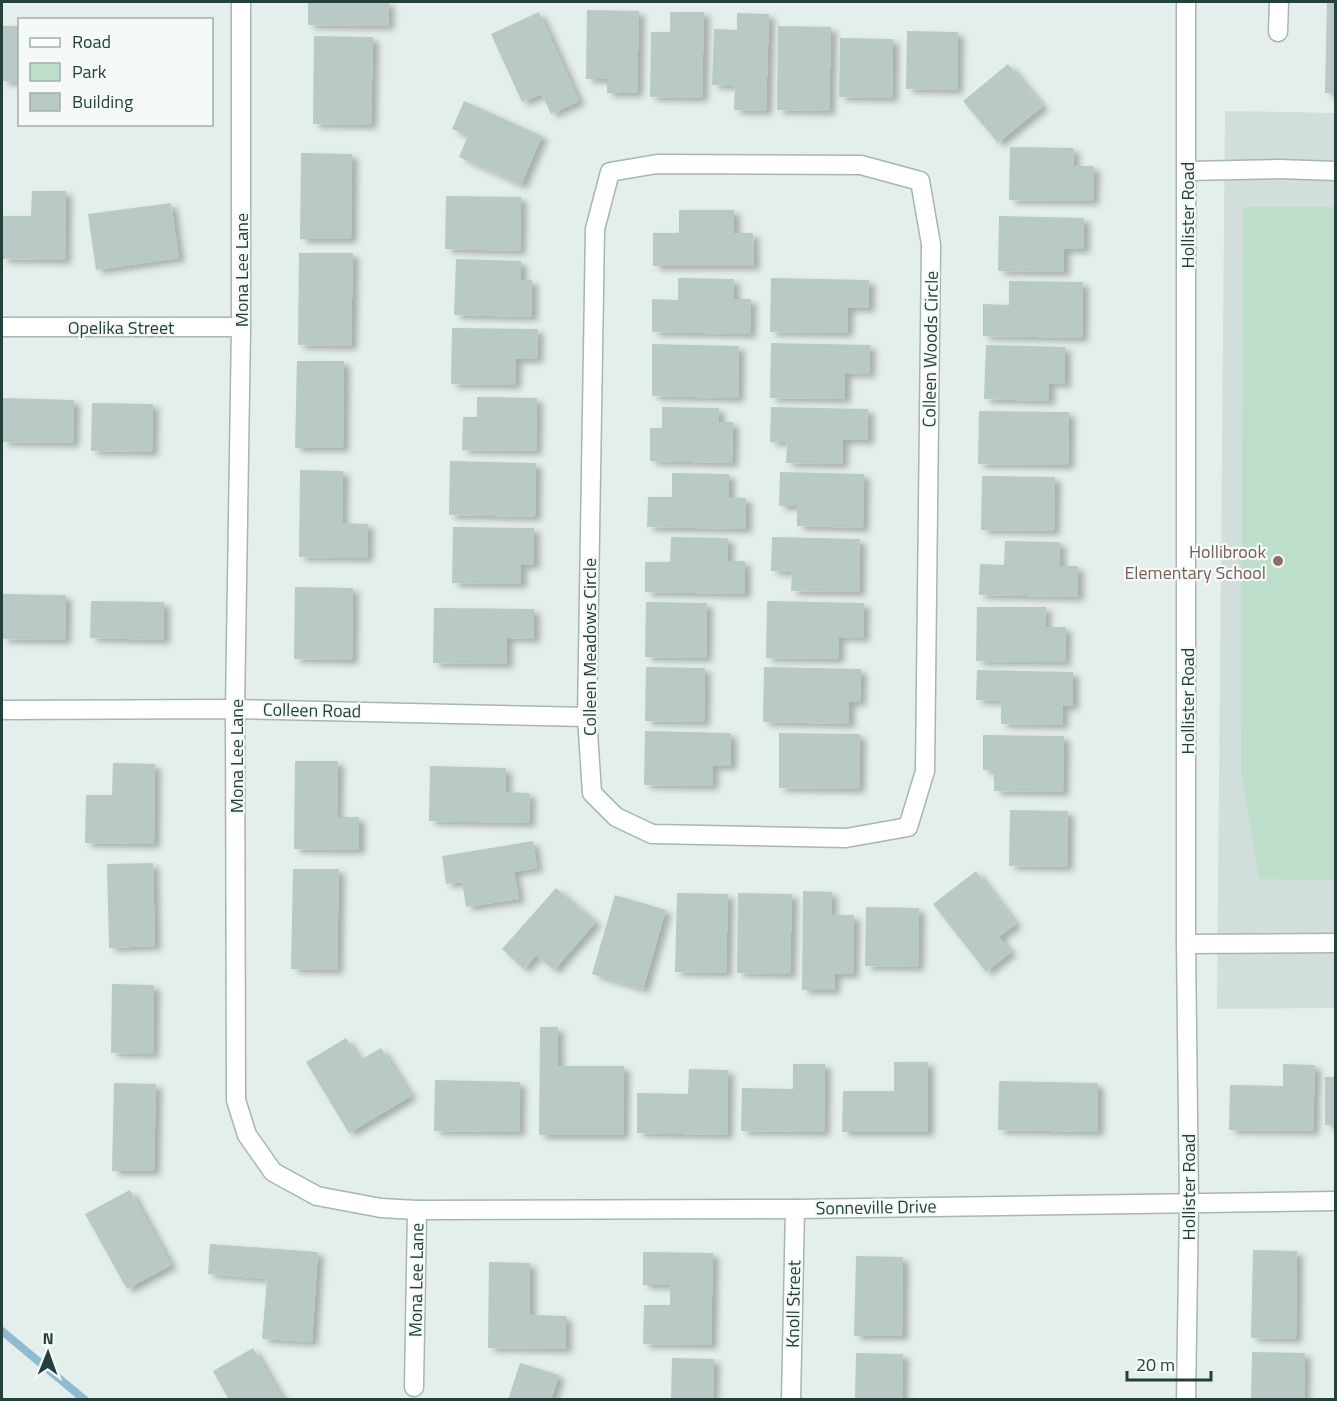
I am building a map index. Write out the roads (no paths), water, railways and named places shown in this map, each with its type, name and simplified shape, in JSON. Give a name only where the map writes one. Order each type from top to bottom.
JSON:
[{"type":"street","name":"Mona Lee Lane","points":[[241,2],[241,327],[235,709],[236,1100],[247,1135],[273,1172],[317,1196],[381,1208],[417,1210],[414,1387]]},
{"type":"street","name":"Hollister Road","points":[[1186,2],[1188,171],[1186,944],[1189,1202],[1186,1400]]},
{"type":"street","points":[[1278,32],[1279,2]]},
{"type":"street","name":"Colleen Woods Circle","points":[[610,172],[657,164],[861,165],[920,181],[931,244],[925,771],[908,827]]},
{"type":"street","points":[[1188,171],[1279,169],[1335,171]]},
{"type":"street","name":"Colleen Meadows Circle","points":[[610,172],[595,229],[587,717],[592,793],[616,817],[652,834],[846,838],[908,827]]},
{"type":"street","name":"Opelika Street","points":[[2,327],[241,327]]},
{"type":"street","name":"Colleen Road","points":[[2,710],[235,709],[587,717]]},
{"type":"street","points":[[1186,944],[1335,943]]},
{"type":"street","name":"Sonneville Drive","points":[[417,1210],[795,1209],[1335,1201]]},
{"type":"street","name":"Knoll Street","points":[[791,1400],[795,1209]]},
{"type":"waterway","points":[[2,1331],[85,1400]]},
{"type":"place","name":"Hollibrook Elementary School","points":[[1278,561]]}]
